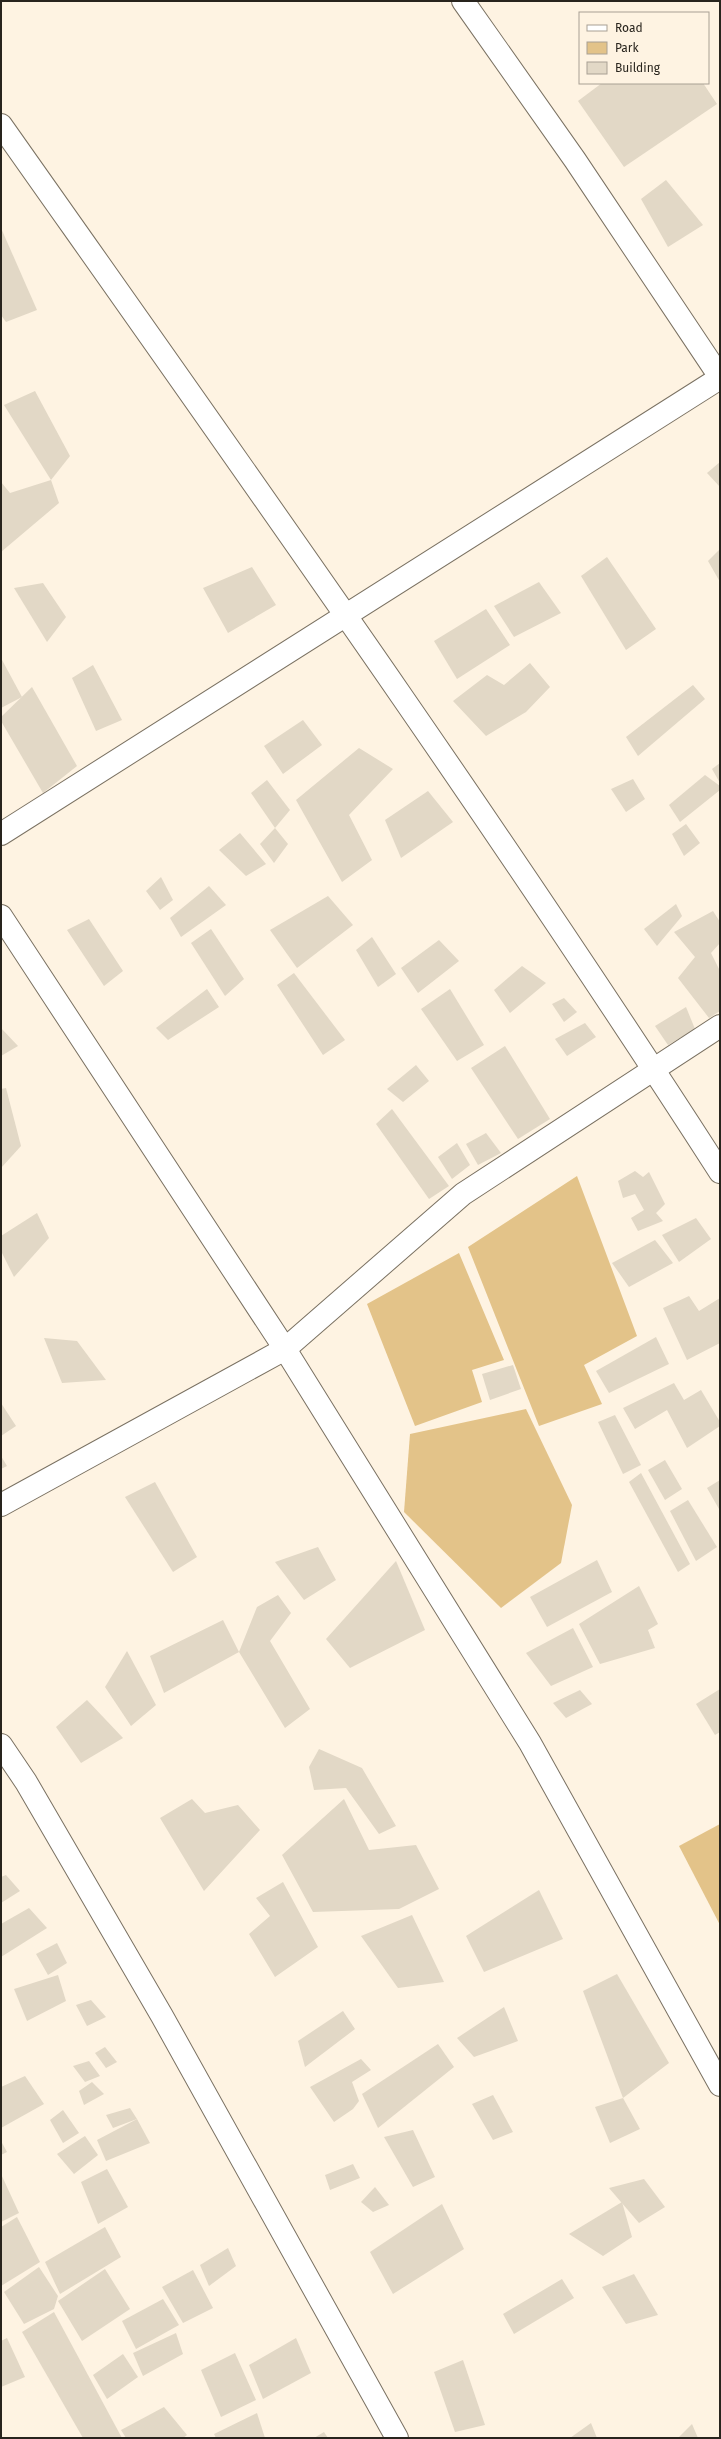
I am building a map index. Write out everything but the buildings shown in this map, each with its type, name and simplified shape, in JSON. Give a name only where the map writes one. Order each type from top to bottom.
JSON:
[{"type":"street","points":[[1,834],[720,377],[575,160],[462,1]]},
{"type":"street","points":[[1,125],[347,614],[654,1069],[720,1172]]},
{"type":"street","points":[[1,916],[285,1349],[530,1743],[720,2085]]},
{"type":"street","points":[[1,1505],[285,1349],[463,1194],[720,1026]]},
{"type":"street","points":[[1,1745],[26,1782],[162,2016],[397,2438]]},
{"type":"green space","points":[[577,1176],[637,1336],[584,1365],[602,1404],[539,1426],[468,1247]]},
{"type":"green space","points":[[459,1253],[504,1360],[472,1370],[482,1402],[415,1426],[367,1304]]},
{"type":"green space","points":[[526,1409],[572,1505],[561,1563],[501,1608],[404,1512],[410,1434]]},
{"type":"green space","points":[[720,1824],[720,1925],[679,1846]]}]
